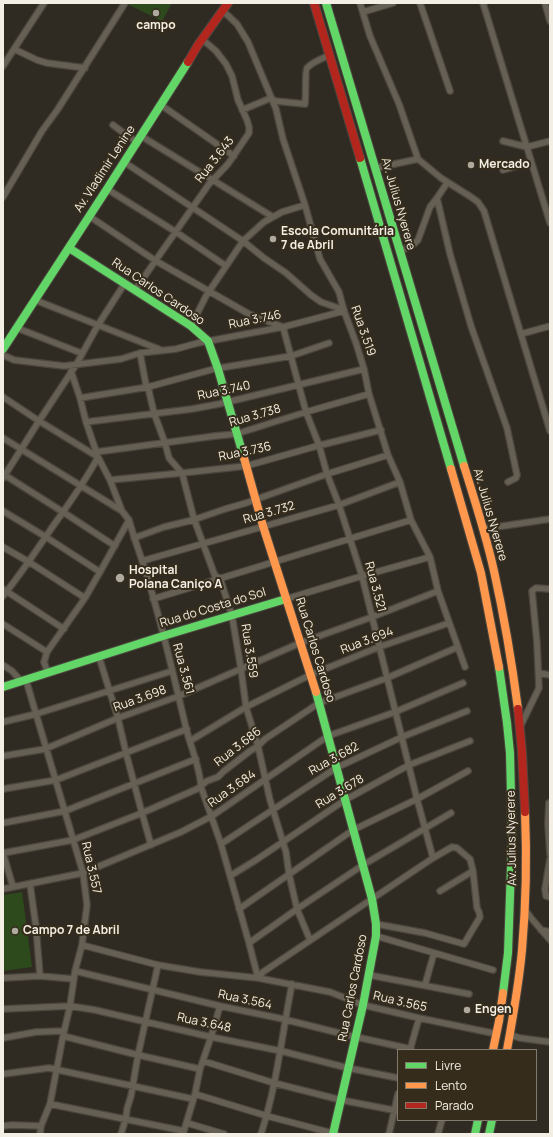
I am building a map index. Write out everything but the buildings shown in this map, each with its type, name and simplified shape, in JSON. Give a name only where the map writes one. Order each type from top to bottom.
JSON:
[{"type":"main road","name":"Av. Vladimir Lenine","points":[[3,349],[161,105],[198,45],[228,3]]},
{"type":"main road","name":"Av. Julius Nyerere","points":[[314,3],[472,539],[481,573],[497,654],[510,753],[512,838],[508,960],[497,1034],[493,1049]]},
{"type":"main road","name":"Av. Julius Nyerere","points":[[326,3],[483,529],[494,571],[510,652],[520,727],[526,837],[525,908],[522,951],[507,1049]]},
{"type":"main road","name":"Rua Carlos Cardoso","points":[[69,248],[191,326],[208,341],[218,369],[274,562],[319,703],[363,864],[372,899],[376,924],[376,936],[369,975],[334,1134]]},
{"type":"main road","points":[[392,269],[404,265]]},
{"type":"main road","name":"Rua do Costa do Sol","points":[[3,687],[286,599]]},
{"type":"main road","points":[[499,1021],[512,1022]]},
{"type":"main road","points":[[475,1134],[478,1121]]},
{"type":"main road","points":[[488,1134],[492,1121]]},
{"type":"street","points":[[3,66],[44,3]]},
{"type":"street","points":[[3,197],[42,131],[85,68],[125,3]]},
{"type":"street","points":[[360,3],[375,48],[399,104],[418,159],[447,183],[471,197],[482,206],[502,268],[550,431]]},
{"type":"street","points":[[363,12],[393,3]]},
{"type":"street","points":[[420,3],[450,91]]},
{"type":"street","points":[[482,3],[528,147],[531,162],[550,223]]},
{"type":"street","points":[[545,3],[550,21]]},
{"type":"street","name":"Rua 3.519","points":[[223,11],[237,24],[248,42],[276,108],[283,139],[305,205],[320,259],[339,292],[364,368],[369,394],[388,455],[400,482],[411,520],[430,557],[438,591],[465,667]]},
{"type":"street","name":"Rua 3.643","points":[[136,290],[209,184],[228,164],[248,133],[249,127],[238,100],[232,76],[226,64],[216,51],[202,39]]},
{"type":"street","points":[[14,49],[47,63],[85,68]]},
{"type":"street","points":[[242,110],[271,98],[275,100],[305,104],[305,70],[318,60],[330,55]]},
{"type":"street","points":[[161,105],[234,156]]},
{"type":"street","points":[[113,125],[125,134],[139,139],[213,180],[273,217]]},
{"type":"street","points":[[503,141],[528,147],[550,141]]},
{"type":"street","points":[[376,168],[418,159]]},
{"type":"street","points":[[124,162],[194,207],[243,241],[286,273],[321,302],[344,310]]},
{"type":"street","points":[[503,170],[531,162]]},
{"type":"street","points":[[400,251],[413,245],[418,240],[430,207],[447,183]]},
{"type":"street","points":[[107,189],[176,232],[226,266]]},
{"type":"street","points":[[437,198],[450,254],[471,326],[507,428],[516,475],[514,480],[508,482]]},
{"type":"street","points":[[191,326],[209,291],[243,241],[264,222],[282,212],[305,205]]},
{"type":"street","points":[[89,216],[156,261],[249,314],[283,326]]},
{"type":"street","points":[[115,546],[4,476],[76,365],[98,325],[125,283]]},
{"type":"street","points":[[35,300],[162,350]]},
{"type":"street","name":"Rua 3.746","points":[[3,355],[14,360],[64,366],[76,365],[176,348],[283,326],[344,310]]},
{"type":"street","name":"Rua 3.521","points":[[283,326],[306,412],[319,445],[327,474],[339,505],[362,576],[395,712],[433,858]]},
{"type":"street","points":[[521,334],[550,326]]},
{"type":"street","points":[[16,328],[82,353]]},
{"type":"street","points":[[80,398],[148,387],[218,369],[292,356],[328,343]]},
{"type":"street","name":"Rua 3.559","points":[[140,353],[146,384],[154,413],[169,458],[182,474],[194,519],[215,576],[220,578],[232,616],[246,708],[258,746],[273,810],[283,842],[297,909],[310,940]]},
{"type":"street","name":"Rua 3.740","points":[[86,422],[192,409],[227,402],[364,368]]},
{"type":"street","name":"Rua 3.561","points":[[71,371],[97,454],[110,480],[122,511],[129,520],[142,561],[196,759],[200,787],[212,816],[221,844],[258,978]]},
{"type":"street","name":"Rua 3.738","points":[[97,454],[165,443],[236,434],[369,394]]},
{"type":"street","points":[[3,397],[39,421],[97,454],[91,470],[63,512],[29,562],[4,592],[64,629]]},
{"type":"street","name":"Rua 3.736","points":[[110,480],[182,474],[246,466],[319,445],[381,430]]},
{"type":"street","points":[[3,438],[122,511]]},
{"type":"street","points":[[134,538],[164,527],[256,500],[327,474],[388,455]]},
{"type":"street","name":"Rua 3.732","points":[[142,561],[339,505],[400,482]]},
{"type":"street","points":[[3,511],[100,572]]},
{"type":"street","points":[[483,529],[550,519]]},
{"type":"street","points":[[48,673],[44,662],[47,652],[85,598],[129,520]]},
{"type":"street","points":[[153,599],[411,520]]},
{"type":"street","points":[[3,547],[85,598]]},
{"type":"street","name":"Rua do Costa do Sol","points":[[286,599],[430,557]]},
{"type":"street","points":[[520,727],[540,688],[532,591],[536,588],[550,589]]},
{"type":"street","name":"Rua 3.698","points":[[3,756],[45,749],[118,718],[179,696],[300,643],[438,591]]},
{"type":"street","name":"Rua 3.694","points":[[190,741],[246,708],[310,675],[379,647],[449,623]]},
{"type":"street","points":[[3,624],[47,652]]},
{"type":"street","name":"Rua 3.686","points":[[3,853],[73,840],[142,813],[200,787],[207,781],[218,777],[265,739],[319,703],[387,678],[458,647]]},
{"type":"street","points":[[99,657],[118,718],[142,813],[152,845]]},
{"type":"street","points":[[3,665],[24,681]]},
{"type":"street","points":[[3,722],[36,714],[172,671]]},
{"type":"street","points":[[539,673],[550,675]]},
{"type":"street","name":"Rua 3.557","points":[[24,681],[36,714],[45,749],[56,780],[83,873],[87,906],[82,945],[75,971],[70,1006],[50,1104],[40,1134]]},
{"type":"street","name":"Rua 3.684","points":[[3,889],[83,873],[197,825],[328,736],[395,712],[463,683]]},
{"type":"street","name":"Rua 3.682","points":[[221,844],[336,768],[402,737],[467,711]]},
{"type":"street","points":[[3,789],[56,780],[187,729]]},
{"type":"street","name":"Rua 3.678","points":[[230,876],[345,800],[409,765],[470,741]]},
{"type":"street","points":[[3,823],[65,811],[196,759]]},
{"type":"street","points":[[239,909],[353,830],[417,799],[468,771]]},
{"type":"street","points":[[549,803],[548,835],[550,854]]},
{"type":"street","points":[[249,943],[363,864],[451,813]]},
{"type":"street","points":[[258,978],[263,972],[310,940],[433,858],[452,847],[457,848],[470,859],[473,871],[477,908],[480,912],[480,917],[464,944],[376,924]]},
{"type":"street","points":[[3,853],[13,887]]},
{"type":"street","points":[[550,859],[545,889],[546,896],[550,897]]},
{"type":"street","points":[[440,891],[473,871]]},
{"type":"street","points":[[30,884],[36,927],[40,976]]},
{"type":"street","points":[[525,908],[531,918],[550,940]]},
{"type":"street","points":[[541,930],[550,932]]},
{"type":"street","points":[[376,936],[493,970]]},
{"type":"street","name":"Rua 3.565","points":[[82,945],[158,965],[228,976],[258,978],[330,992],[363,1005],[497,1034]]},
{"type":"street","points":[[425,985],[434,953]]},
{"type":"street","points":[[121,1134],[126,1118],[158,965]]},
{"type":"street","name":"Rua 3.564","points":[[75,971],[220,1006],[410,1049]]},
{"type":"street","points":[[369,975],[468,994]]},
{"type":"street","points":[[3,978],[40,976],[74,979]]},
{"type":"street","points":[[261,1134],[281,1051],[292,984]]},
{"type":"street","name":"Rua 3.648","points":[[3,1009],[70,1006],[94,1010],[397,1078]]},
{"type":"street","points":[[50,1104],[126,1118],[183,1132],[187,1123],[200,1069],[212,1037],[220,1006]]},
{"type":"street","points":[[410,1049],[419,1018]]},
{"type":"street","points":[[3,1038],[36,1032],[64,1033],[138,1055],[200,1069]]},
{"type":"street","points":[[510,1034],[520,1038],[550,1042]]},
{"type":"street","points":[[203,1061],[274,1083],[341,1100],[396,1110],[389,1134]]},
{"type":"street","points":[[3,1074],[49,1068],[194,1097],[334,1134]]},
{"type":"street","points":[[438,1134],[442,1121]]},
{"type":"street","points":[[187,1123],[224,1134]]},
{"type":"street","points":[[3,1126],[42,1126]]},
{"type":"green space","name":"campo","points":[[172,3],[162,21],[127,4]]},
{"type":"green space","name":"Campo 7 de Abril","points":[[22,892],[32,967],[3,971],[3,895]]},
{"type":"traffic: fast","points":[[326,3],[464,466]]},
{"type":"traffic: fast","points":[[3,349],[188,62]]},
{"type":"traffic: fast","points":[[360,158],[451,469]]},
{"type":"traffic: fast","points":[[69,248],[191,326],[208,341],[218,369],[244,458]]},
{"type":"traffic: fast","points":[[3,687],[286,599]]},
{"type":"traffic: fast","points":[[499,667],[510,753],[512,838],[508,953],[503,993]]},
{"type":"traffic: fast","points":[[316,692],[372,899],[376,924],[376,936],[363,1005],[333,1134]]},
{"type":"traffic: fast","points":[[475,1134],[478,1121]]},
{"type":"traffic: fast","points":[[489,1134],[492,1121]]},
{"type":"traffic: slow","points":[[244,458],[263,526],[316,692]]},
{"type":"traffic: slow","points":[[464,466],[484,531],[494,571],[508,640],[518,709]]},
{"type":"traffic: slow","points":[[451,469],[481,573],[499,667]]},
{"type":"traffic: slow","points":[[507,1049],[521,962],[526,881],[525,812]]},
{"type":"traffic: slow","points":[[493,1049],[503,993]]},
{"type":"traffic: jam","points":[[188,62],[198,45],[228,3]]},
{"type":"traffic: jam","points":[[314,3],[360,158]]},
{"type":"traffic: jam","points":[[518,709],[525,812]]},
{"type":"place","name":"campo","points":[[156,13]]},
{"type":"place","name":"Mercado","points":[[471,165]]},
{"type":"place","name":"Escola Comunitária 7 de Abril","points":[[273,239]]},
{"type":"place","name":"Hospital Polana Caniço A","points":[[120,578]]},
{"type":"place","name":"Campo 7 de Abril","points":[[15,931]]},
{"type":"place","name":"Engen","points":[[467,1010]]}]
